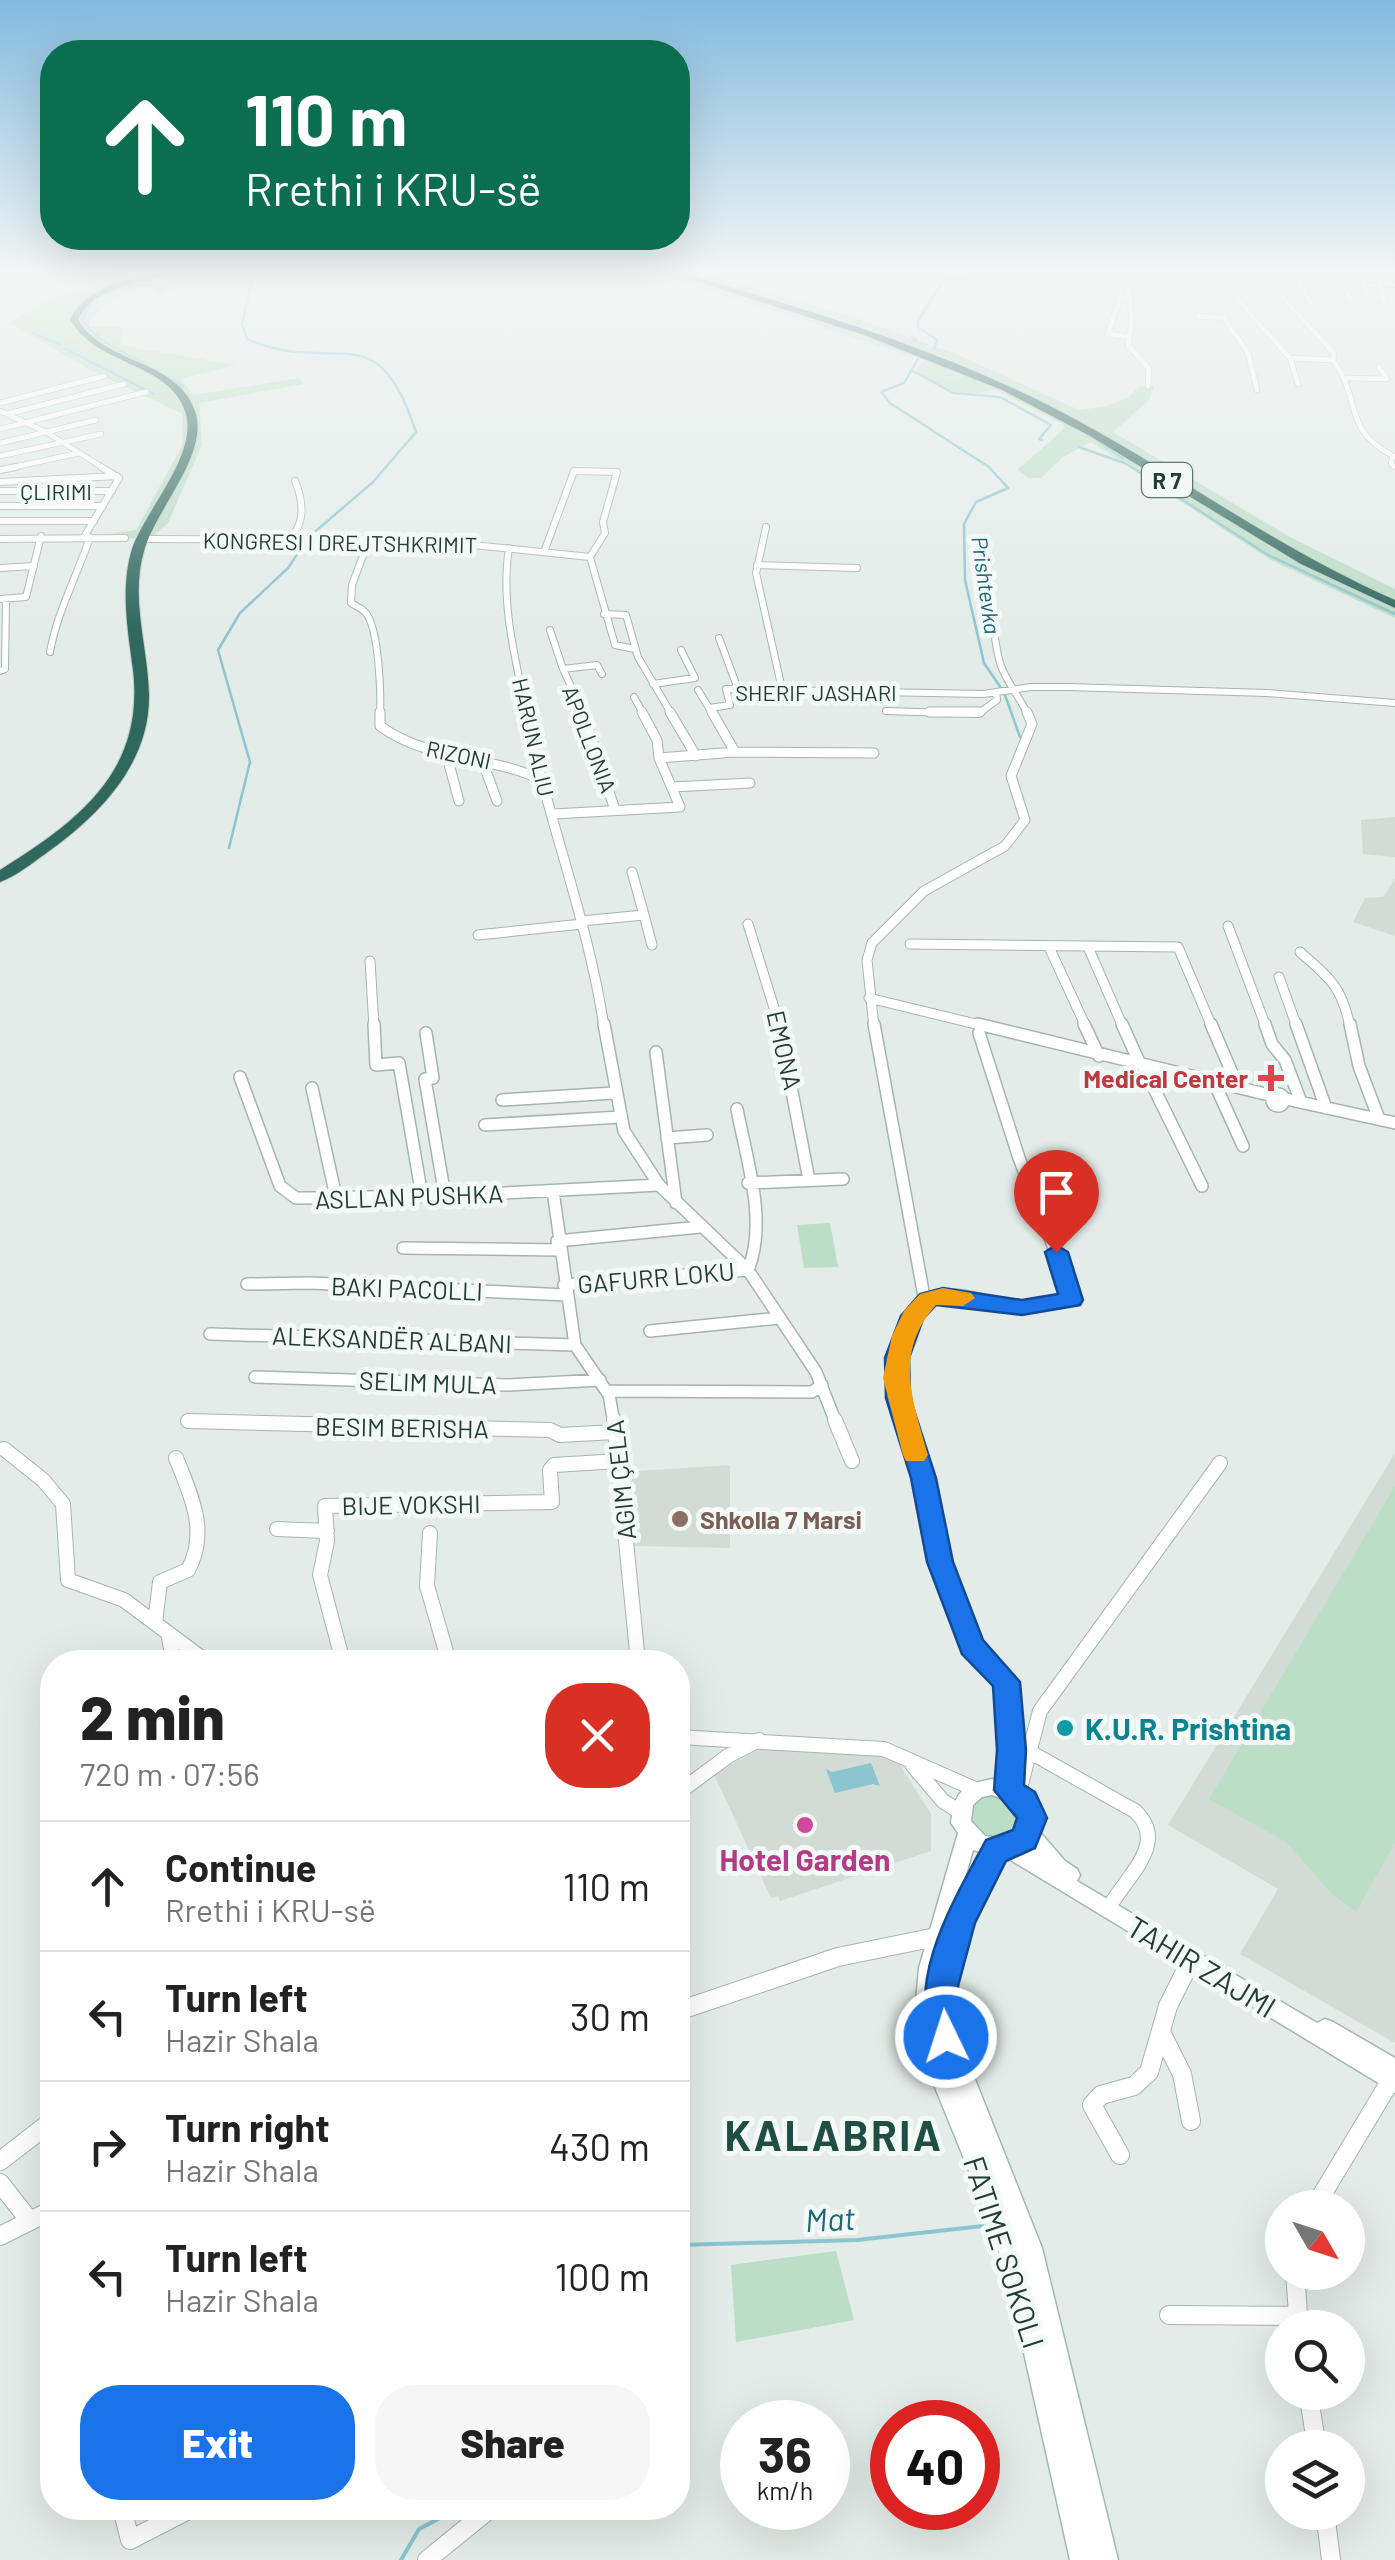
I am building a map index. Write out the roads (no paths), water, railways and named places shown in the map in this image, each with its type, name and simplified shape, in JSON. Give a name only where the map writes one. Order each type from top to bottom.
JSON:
[{"type":"highway","points":[[0,874],[94,793],[119,758],[131,723],[121,608],[124,571],[140,520],[182,446],[185,422],[171,393]]},
{"type":"highway","points":[[0,874],[56,839],[93,806],[125,764],[139,731],[143,704],[132,624],[134,570],[145,530],[190,446],[193,422],[188,404],[180,393]]},
{"type":"highway","name":"R 7","points":[[1014,393],[1082,428],[1282,552],[1395,602]]},
{"type":"highway","name":"R 7","points":[[1023,393],[1099,432],[1290,550],[1395,602]]},
{"type":"street","points":[[0,403],[38,393]]},
{"type":"street","points":[[2,414],[88,393]]},
{"type":"street","points":[[104,393],[118,399]]},
{"type":"street","points":[[0,429],[140,393]]},
{"type":"street","points":[[1352,393],[1362,438],[1371,447],[1394,456],[1391,464],[1395,467]]},
{"type":"street","points":[[2,414],[46,432],[120,480],[87,537],[70,596],[56,618],[50,652]]},
{"type":"street","points":[[0,443],[96,420]]},
{"type":"street","points":[[0,456],[101,434]]},
{"type":"street","points":[[0,470],[79,452]]},
{"type":"street","points":[[48,460],[76,478]]},
{"type":"street","points":[[544,552],[574,471],[619,473],[603,522],[605,533],[590,557],[616,647],[635,650]]},
{"type":"street","points":[[0,482],[117,476]]},
{"type":"street","points":[[285,542],[295,536],[300,526],[302,496],[294,480]]},
{"type":"street","name":"ÇLIRIMI","points":[[0,491],[112,491]]},
{"type":"street","points":[[0,506],[103,506]]},
{"type":"street","points":[[0,520],[94,520]]},
{"type":"street","points":[[766,528],[757,565],[765,620],[782,689]]},
{"type":"street","points":[[0,672],[5,669],[3,599],[26,597],[41,536]]},
{"type":"street","points":[[0,539],[125,538]]},
{"type":"street","name":"KONGRESI I DREJTSHKRIMIT","points":[[148,538],[431,541],[590,557]]},
{"type":"street","name":"RIZONI","points":[[363,541],[367,544],[352,584],[351,603],[367,613],[371,624],[381,690],[380,726],[396,738],[512,766],[540,779]]},
{"type":"street","name":"HARUN ALIU","points":[[508,548],[512,638],[540,779],[554,814],[596,969],[620,1118],[659,1185],[748,1270],[822,1385],[852,1461]]},
{"type":"street","points":[[757,565],[857,568]]},
{"type":"street","points":[[0,568],[34,566]]},
{"type":"street","points":[[925,1302],[894,1118],[869,1004],[867,960],[877,935],[917,896],[1005,846],[1025,820],[1011,776],[1032,724],[1005,690],[990,631],[992,606],[982,589]]},
{"type":"street","points":[[604,614],[626,614],[635,650],[696,756]]},
{"type":"street","name":"APOLLONIA","points":[[550,630],[598,750],[616,810]]},
{"type":"street","points":[[719,638],[738,689]]},
{"type":"street","points":[[653,684],[695,678],[682,650]]},
{"type":"street","name":"APOLLONIA","points":[[564,669],[597,665],[602,674]]},
{"type":"street","name":"SHERIF JASHARI","points":[[735,752],[709,708],[730,705],[726,689],[1267,693],[1395,703]]},
{"type":"street","points":[[698,690],[709,708]]},
{"type":"street","points":[[886,711],[978,714],[1005,690]]},
{"type":"street","points":[[554,814],[681,806],[659,758],[657,740],[634,697]]},
{"type":"street","points":[[659,758],[735,752],[874,753]]},
{"type":"street","points":[[446,753],[459,801]]},
{"type":"street","points":[[482,760],[497,801]]},
{"type":"street","points":[[673,787],[750,783]]},
{"type":"street","points":[[632,872],[652,945]]},
{"type":"street","points":[[478,934],[644,915]]},
{"type":"street","name":"EMONA","points":[[748,924],[777,1013],[809,1180]]},
{"type":"street","points":[[1228,926],[1272,1044],[1284,1060],[1300,1102]]},
{"type":"street","points":[[910,944],[1178,948],[1238,1087]]},
{"type":"street","points":[[1049,947],[1098,1057]]},
{"type":"street","points":[[1088,947],[1202,1186]]},
{"type":"street","points":[[1300,952],[1333,981],[1344,997],[1360,1066],[1379,1119]]},
{"type":"street","points":[[370,961],[376,1065],[399,1063],[422,1196]]},
{"type":"street","points":[[1280,978],[1326,1108]]},
{"type":"street","points":[[869,1004],[1098,1057]]},
{"type":"street","points":[[943,1022],[1395,1125]]},
{"type":"street","points":[[426,1033],[433,1078],[425,1079],[445,1196]]},
{"type":"street","points":[[979,1033],[1019,1158],[1073,1296],[1069,1301],[1036,1307],[943,1296],[925,1302],[912,1316],[897,1358],[898,1398],[924,1478],[940,1562],[971,1646],[1006,1682],[1014,1793]]},
{"type":"street","points":[[656,1052],[676,1203]]},
{"type":"street","name":"ASLLAN PUSHKA","points":[[240,1077],[283,1191],[296,1198],[445,1196],[659,1185]]},
{"type":"street","points":[[1215,1084],[1271,1098]]},
{"type":"street","points":[[1215,1084],[1243,1146]]},
{"type":"street","points":[[312,1088],[336,1196]]},
{"type":"street","points":[[502,1100],[614,1093]]},
{"type":"street","points":[[1286,1101],[1395,1125]]},
{"type":"street","points":[[737,1109],[756,1228],[755,1257],[748,1270]]},
{"type":"street","points":[[486,1126],[620,1118]]},
{"type":"street","points":[[667,1138],[707,1135]]},
{"type":"street","points":[[748,1183],[843,1178]]},
{"type":"street","name":"AGIM ÇELA","points":[[554,1191],[558,1246],[575,1345],[583,1362],[604,1385],[615,1432],[637,1650]]},
{"type":"street","points":[[403,1248],[558,1246],[700,1228]]},
{"type":"street","name":"GAFURR LOKU","points":[[565,1290],[748,1270]]},
{"type":"street","name":"BAKI PACOLLI","points":[[247,1284],[565,1290]]},
{"type":"street","points":[[650,1331],[779,1318]]},
{"type":"street","name":"ALEKSANDËR ALBANI","points":[[210,1334],[575,1345]]},
{"type":"street","name":"SELIM MULA","points":[[256,1377],[508,1386],[604,1385]]},
{"type":"street","points":[[604,1385],[812,1392],[822,1385]]},
{"type":"street","name":"BESIM BERISHA","points":[[188,1422],[550,1430],[560,1435],[615,1432]]},
{"type":"street","points":[[4,1449],[44,1480],[63,1504],[68,1580],[124,1600],[189,1650]]},
{"type":"street","points":[[155,1623],[159,1584],[188,1570],[198,1549],[194,1506],[176,1458]]},
{"type":"street","name":"BIJE VOKSHI","points":[[340,1650],[320,1575],[327,1532],[325,1506],[552,1502],[550,1470],[554,1465],[619,1461]]},
{"type":"street","points":[[1014,1793],[1040,1711],[1220,1463]]},
{"type":"street","points":[[277,1529],[327,1532]]},
{"type":"street","points":[[430,1533],[427,1586],[446,1650]]},
{"type":"street","points":[[169,1636],[171,1650]]},
{"type":"street","points":[[690,1737],[884,1749],[978,1790]]},
{"type":"street","points":[[690,1785],[728,1756],[759,1740]]},
{"type":"street","points":[[1030,1752],[1134,1811],[1149,1824],[1151,1840],[1113,1901]]},
{"type":"street","points":[[906,1760],[943,1801],[960,1812],[968,1834],[980,1844],[1004,1849],[1029,1834],[1031,1813],[1014,1793],[992,1787],[978,1790],[964,1801],[960,1812]]},
{"type":"street","name":"FATIME SOKOLI","points":[[968,1834],[936,1937],[924,2006],[928,2040],[1013,2256],[1030,2314],[1083,2560]]},
{"type":"street","name":"TAHIR ZAJMI","points":[[1029,1834],[1058,1867],[1394,2077]]},
{"type":"street","name":"TAHIR ZAJMI","points":[[1004,1849],[1394,2077]]},
{"type":"street","name":"FATIME SOKOLI","points":[[1004,1849],[966,1905],[952,1940],[942,1986],[942,2024],[1030,2248],[1105,2560]]},
{"type":"street","points":[[690,2006],[774,1978],[896,1944],[936,1937]]},
{"type":"street","points":[[1120,2155],[1092,2105],[1102,2095],[1142,2080],[1191,1960]]},
{"type":"street","points":[[1161,2032],[1182,2074],[1191,2121]]},
{"type":"street","points":[[1325,2190],[1394,2077]]},
{"type":"street","points":[[0,2161],[40,2130]]},
{"type":"street","points":[[0,2183],[30,2221]]},
{"type":"street","points":[[0,2236],[40,2216]]},
{"type":"street","points":[[1169,2315],[1265,2320]]},
{"type":"street","points":[[125,2520],[130,2540],[169,2520]]},
{"type":"street","points":[[426,2560],[443,2541],[478,2520]]},
{"type":"street","points":[[1327,2530],[1331,2560]]},
{"type":"water","points":[[871,1763],[880,1786],[873,1784],[835,1793],[826,1769],[832,1772]]},
{"type":"waterway","points":[[310,536],[373,482],[416,432],[401,393]]},
{"type":"waterway","name":"Prishtevka","points":[[882,393],[890,403],[989,467],[1008,488],[976,502],[964,524],[965,580],[984,663],[1001,688]]},
{"type":"waterway","points":[[958,393],[1000,397],[1051,425],[1039,439],[1042,440]]},
{"type":"waterway","points":[[1097,440],[1123,458]]},
{"type":"waterway","points":[[1079,447],[1127,464],[1268,555],[1395,614]]},
{"type":"waterway","points":[[229,848],[250,762],[218,650],[240,613],[288,568],[304,544]]},
{"type":"waterway","name":"Prishtevka","points":[[1005,695],[1020,737]]},
{"type":"waterway","name":"Mat","points":[[690,2245],[857,2240],[983,2226]]},
{"type":"waterway","name":"Mat","points":[[401,2560],[419,2529],[436,2520]]},
{"type":"place","name":"Medical Center","points":[[1271,1078]]},
{"type":"place","name":"Shkolla 7 Marsi","points":[[680,1519]]},
{"type":"place","name":"K.U.R. Prishtina","points":[[1065,1728]]},
{"type":"place","name":"Hotel Garden","points":[[805,1825]]},
{"type":"district","name":"KALABRIA","points":[[834,2134]]}]
